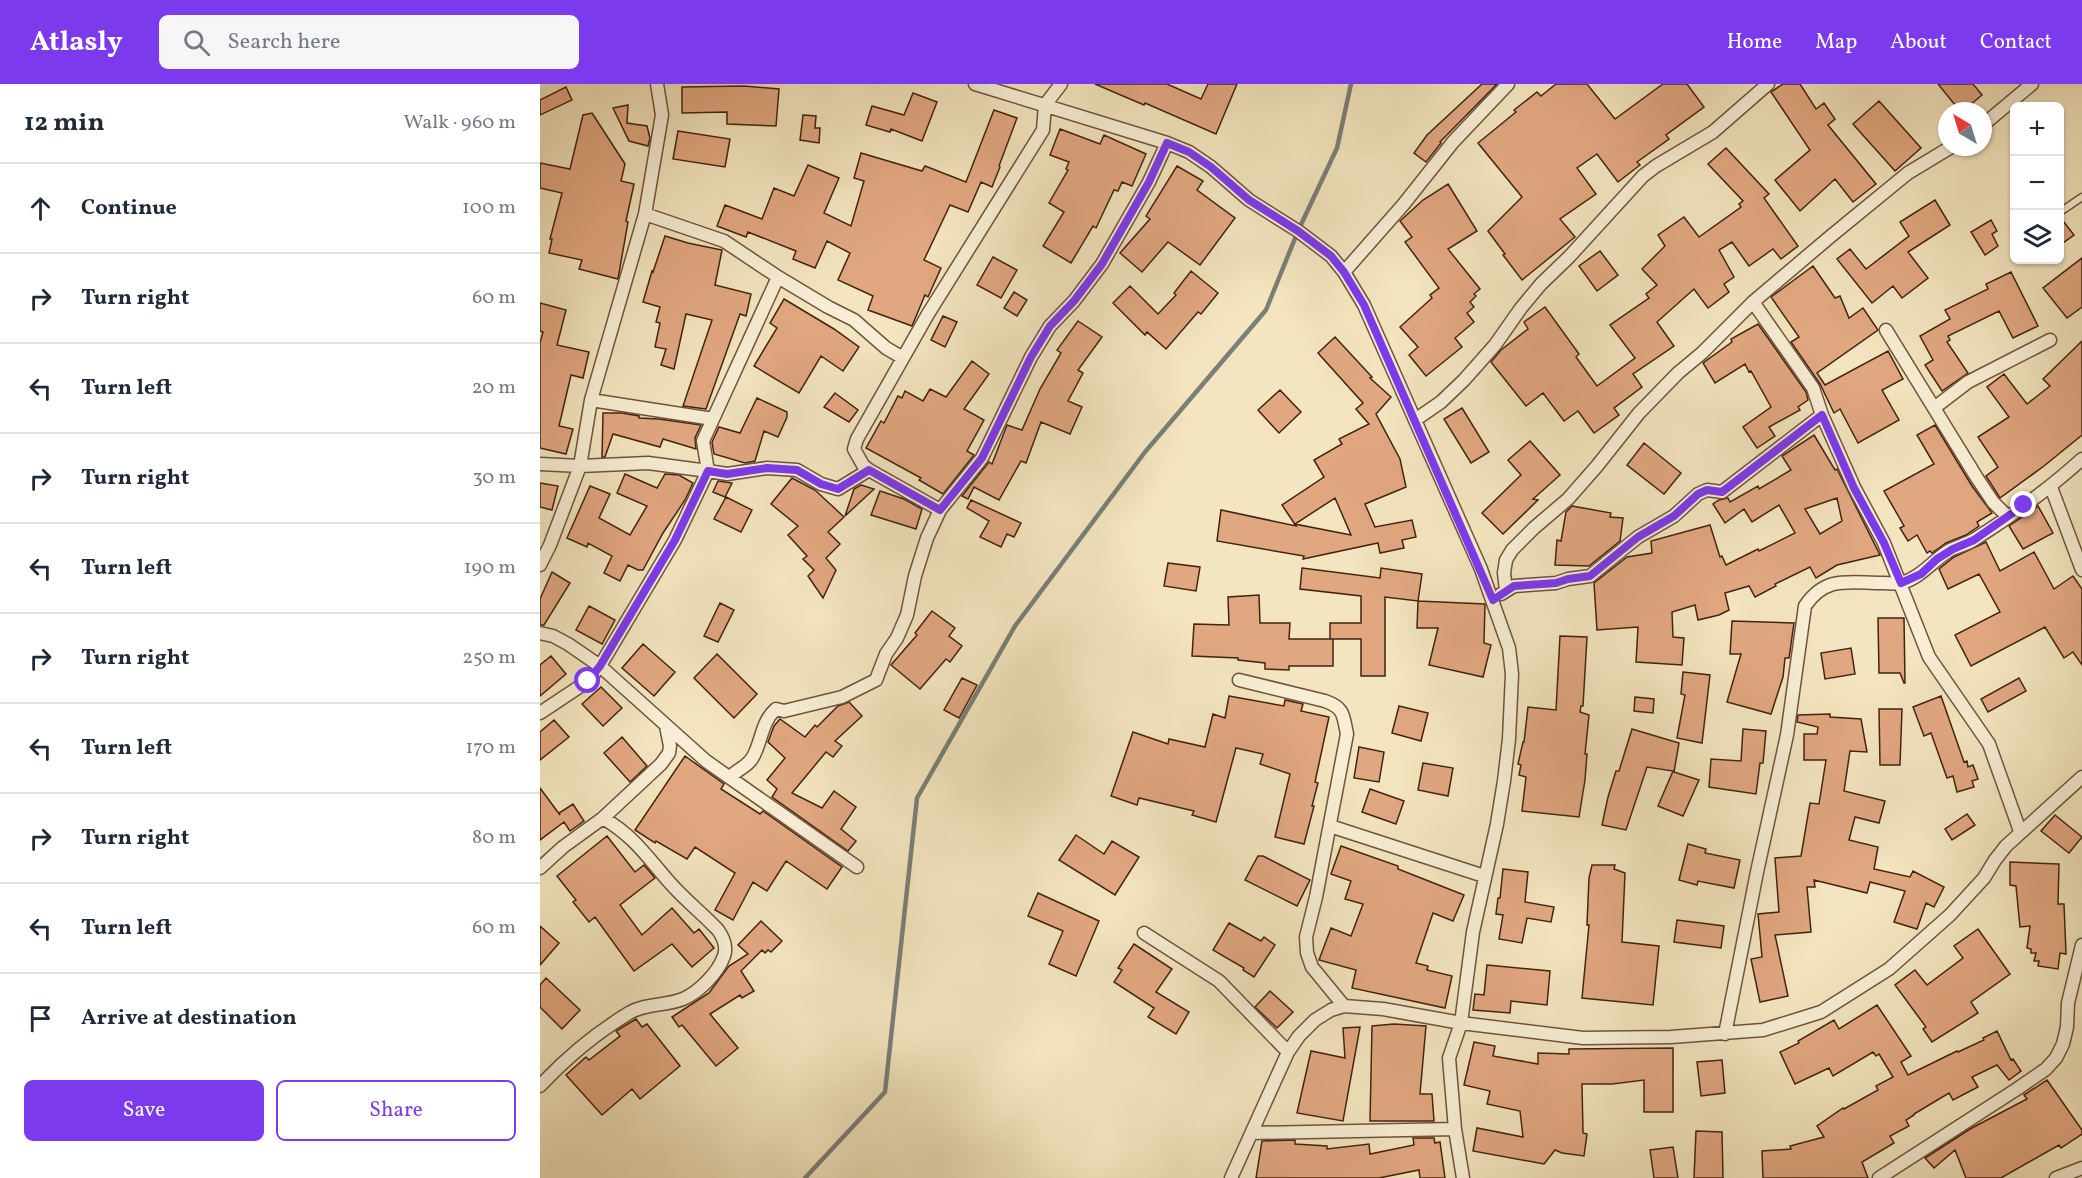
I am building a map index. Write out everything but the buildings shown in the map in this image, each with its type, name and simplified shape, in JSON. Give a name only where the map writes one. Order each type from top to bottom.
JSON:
[{"type":"street","points":[[540,565],[580,466],[591,400],[645,214],[662,115],[657,84]]},
{"type":"street","points":[[975,84],[1167,143],[1189,152],[1211,167],[1249,200],[1298,231],[1331,256],[1344,272],[1364,305],[1493,600],[1509,648],[1512,674],[1509,739],[1497,824],[1473,932],[1461,1023],[1449,1058],[1455,1129],[1463,1178]]},
{"type":"street","points":[[940,510],[863,465],[856,456],[857,439],[928,314],[1043,130],[1045,105],[1061,84]]},
{"type":"street","points":[[1344,272],[1396,214],[1454,142],[1508,84]]},
{"type":"street","points":[[1415,420],[1441,402],[1464,380],[1495,345],[1541,284],[1569,257],[1643,176],[1713,132],[1768,84]]},
{"type":"street","points":[[1992,117],[2032,84]]},
{"type":"street","points":[[730,777],[747,765],[754,755],[768,715],[776,709],[784,711],[842,697],[876,680],[886,654],[897,638],[907,615],[915,576],[927,538],[940,510],[982,458],[1031,357],[1050,326],[1074,301],[1102,264],[1149,182],[1167,143]]},
{"type":"street","points":[[1506,590],[1503,573],[1506,560],[1512,550],[1568,499],[1639,413],[1678,373],[1754,303],[1908,172],[1938,155]]},
{"type":"street","points":[[645,214],[724,241],[778,277],[854,320],[886,348],[903,358]]},
{"type":"street","points":[[540,713],[588,681],[600,666],[675,540],[708,471],[703,441],[778,277]]},
{"type":"street","points":[[1754,303],[1813,388],[1822,415],[1854,488],[1884,543],[1929,657],[1989,744],[2020,831]]},
{"type":"street","points":[[1886,330],[1977,478],[2007,516]]},
{"type":"street","points":[[1934,408],[1968,382],[2050,340]]},
{"type":"street","points":[[591,400],[713,419]]},
{"type":"street","points":[[1493,600],[1514,586],[1556,583],[1590,576],[1638,537],[1674,516],[1698,494],[1707,490],[1722,492],[1822,415]]},
{"type":"street","points":[[1725,1034],[1787,735],[1805,606],[1821,587],[1835,583],[1901,583],[1921,574],[1937,559],[1974,540],[2051,487],[2082,459]]},
{"type":"street","points":[[540,464],[580,466],[648,463],[727,474],[767,468],[797,470],[821,484],[838,489],[869,470]]},
{"type":"street","points":[[2051,487],[2082,570]]},
{"type":"street","points":[[540,633],[568,644],[600,666],[706,760],[857,867]]},
{"type":"street","points":[[1239,680],[1325,701],[1336,705],[1342,711],[1347,734],[1306,937],[1307,953],[1312,967],[1344,1006]]},
{"type":"street","points":[[540,868],[563,847],[603,818],[661,764],[669,753],[670,740],[665,724]]},
{"type":"street","points":[[1231,1178],[1288,1052],[1299,1036],[1315,1020],[1344,1006],[1383,1009],[1461,1023],[1583,1038],[1725,1034],[1763,1030],[1821,1012],[1889,969],[1950,915],[1984,878],[1995,860],[2020,831],[2082,777]]},
{"type":"street","points":[[540,1086],[588,1041],[632,1011],[682,999],[698,989],[716,971],[725,954],[723,938],[718,930],[672,885],[644,849],[621,829],[603,818]]},
{"type":"street","points":[[1330,826],[1484,876]]},
{"type":"street","points":[[1144,933],[1219,981],[1288,1052]]},
{"type":"street","points":[[1879,1178],[2017,1089],[2046,1069],[2056,1058],[2063,1044],[2067,1027],[2067,1003],[2082,945]]},
{"type":"street","points":[[1252,1133],[1455,1129]]},
{"type":"street","points":[[2056,1178],[2082,1168]]},
{"type":"lane","points":[[2063,210],[2082,197]]},
{"type":"waterway","points":[[805,1178],[885,1092],[917,798],[1015,626],[1145,452],[1266,310],[1298,231],[1337,148],[1351,84]]},
{"type":"route","points":[[588,681],[600,666],[675,540],[708,471],[727,474],[767,468],[797,470],[821,484],[838,489],[869,470],[940,510],[982,458],[1010,397],[1050,326],[1074,301],[1102,264],[1149,182],[1167,143],[1189,152],[1211,167],[1249,200],[1298,231],[1331,256],[1344,272],[1364,305],[1493,600],[1514,586],[1556,583],[1590,576],[1638,537],[1674,516],[1698,494],[1707,490],[1722,492],[1822,415],[1854,488],[1884,543],[1901,583],[1921,574],[1937,559],[1974,540],[2024,505]]}]
